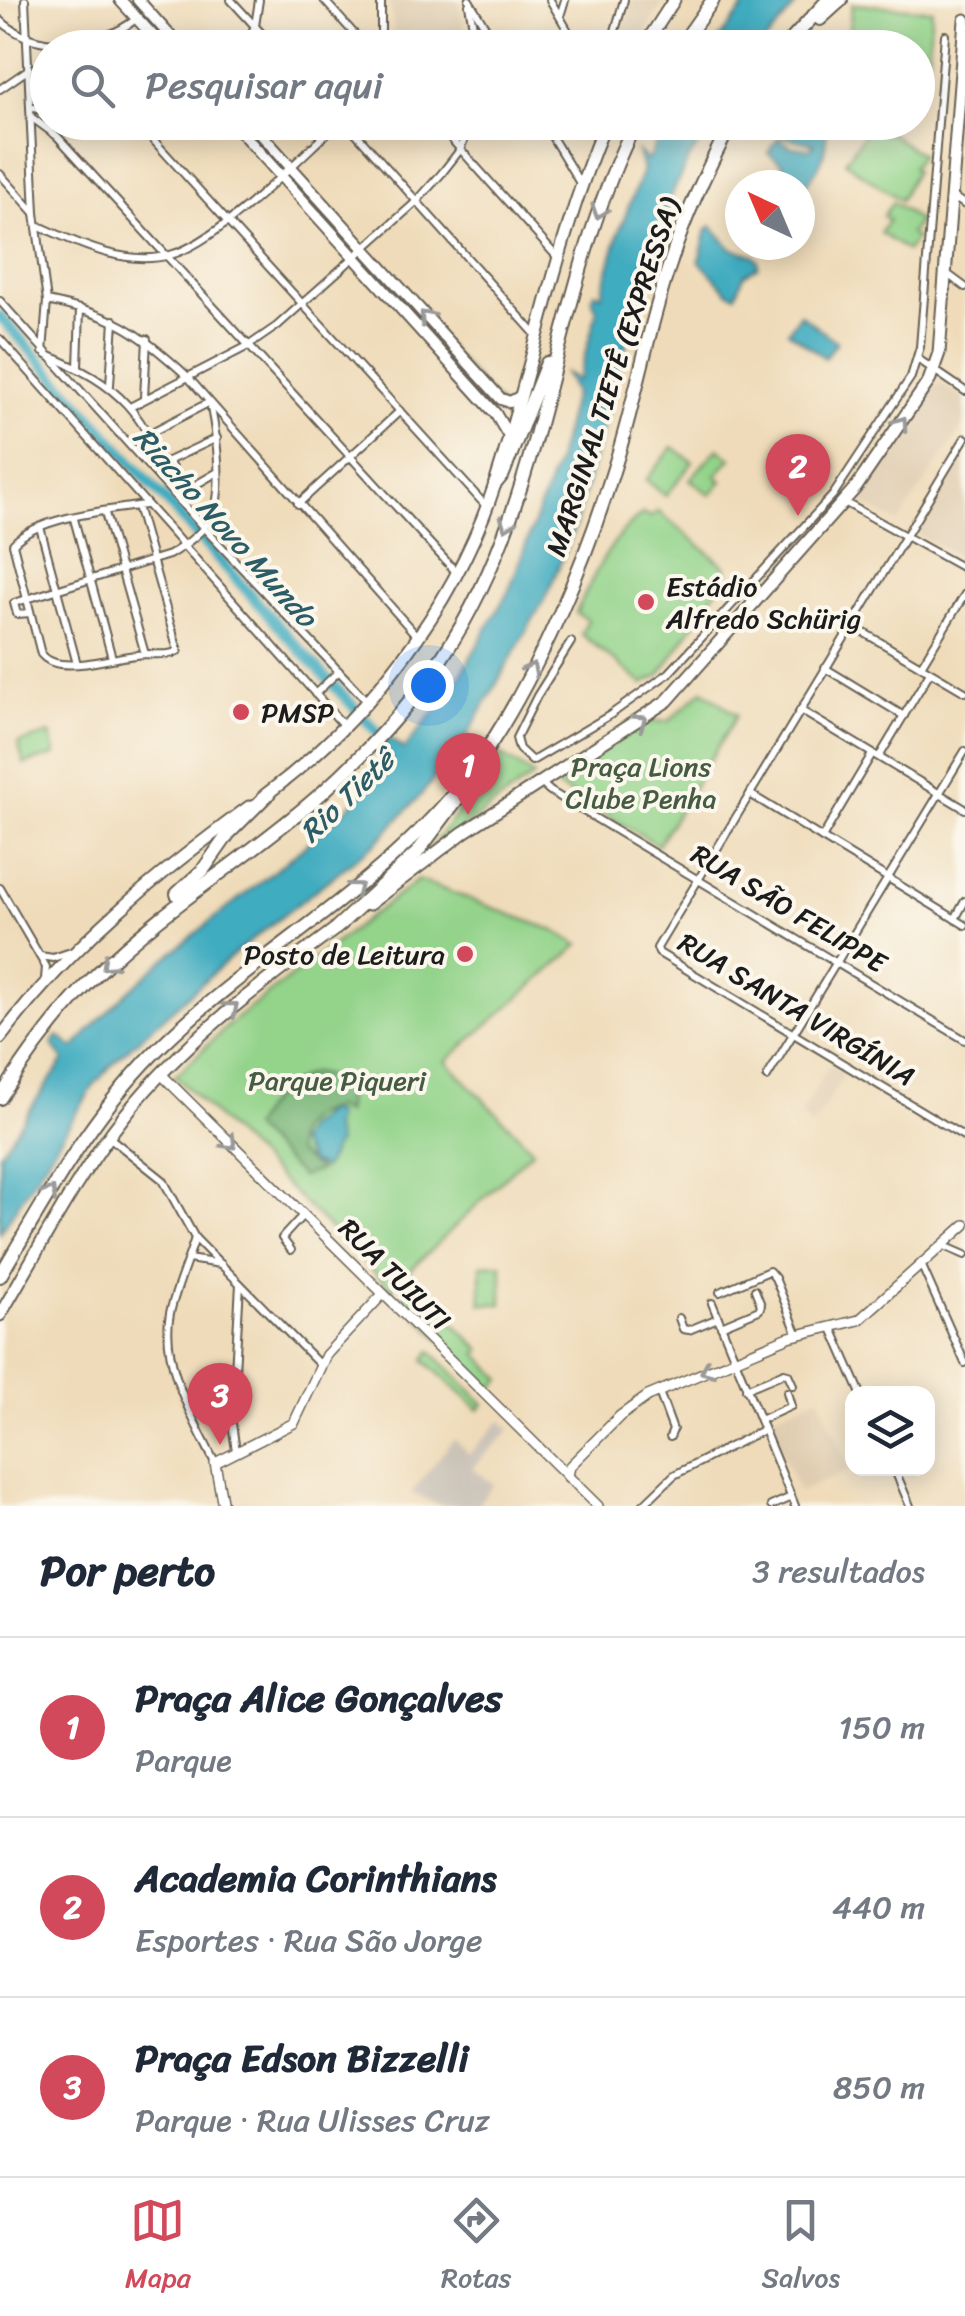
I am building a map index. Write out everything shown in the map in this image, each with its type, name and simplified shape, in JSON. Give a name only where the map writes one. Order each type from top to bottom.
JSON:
[{"type":"highway","points":[[655,30],[674,0]]},
{"type":"highway","points":[[692,30],[713,0]]},
{"type":"highway","points":[[800,30],[828,0]]},
{"type":"highway","points":[[806,30],[841,0]]},
{"type":"highway","points":[[0,1315],[109,1137],[161,1074],[224,1014],[464,832],[667,701],[844,502],[936,370],[962,94],[965,20]]},
{"type":"highway","points":[[0,1098],[63,1012],[98,973],[152,924],[160,908],[192,881],[229,833],[365,703],[417,636],[457,573],[495,484],[558,258],[599,140]]},
{"type":"highway","name":"MARGINAL TIETÊ (EXPRESSA)","points":[[152,924],[320,794],[391,725],[445,653],[482,585],[506,527],[600,207],[628,140]]},
{"type":"highway","name":"MARGINAL TIETÊ (EXPRESSA)","points":[[0,1276],[87,1132],[140,1068],[235,981],[374,874],[427,824],[484,754],[552,628],[584,556],[616,464],[670,261],[700,183],[723,140]]},
{"type":"highway","points":[[495,484],[503,474],[548,361],[559,344]]},
{"type":"highway","points":[[336,928],[428,840],[472,782],[484,754]]},
{"type":"highway","points":[[0,1038],[79,948],[192,848],[269,793]]},
{"type":"main road","points":[[120,0],[148,30]]},
{"type":"main road","points":[[138,0],[150,6],[168,30]]},
{"type":"main road","points":[[248,140],[495,413],[508,435]]},
{"type":"main road","points":[[266,140],[501,399],[510,402],[519,397]]},
{"type":"street","points":[[25,0],[30,88]]},
{"type":"street","points":[[231,0],[259,30]]},
{"type":"street","points":[[253,30],[259,0]]},
{"type":"street","points":[[324,0],[352,30]]},
{"type":"street","points":[[381,0],[381,30]]},
{"type":"street","points":[[469,0],[473,30]]},
{"type":"street","points":[[469,0],[487,30]]},
{"type":"street","points":[[550,0],[568,30]]},
{"type":"street","points":[[560,17],[565,0]]},
{"type":"street","points":[[615,30],[624,0]]},
{"type":"street","points":[[117,30],[137,18]]},
{"type":"street","points":[[0,20],[14,33],[30,38]]},
{"type":"street","points":[[571,642],[516,738],[519,749],[532,761],[610,715],[670,673],[833,495],[910,377],[918,359],[946,35]]},
{"type":"street","points":[[0,90],[29,69]]},
{"type":"street","points":[[32,140],[35,213],[47,301],[44,353]]},
{"type":"street","points":[[61,140],[457,573]]},
{"type":"street","points":[[153,140],[486,506]]},
{"type":"street","points":[[37,225],[110,254],[168,256],[198,243],[228,221],[320,140]]},
{"type":"street","points":[[359,140],[537,336]]},
{"type":"street","points":[[451,140],[558,258]]},
{"type":"street","points":[[132,406],[248,346],[304,304],[416,202],[460,150],[464,140]]},
{"type":"street","points":[[555,140],[581,184]]},
{"type":"street","points":[[0,174],[35,213]]},
{"type":"street","points":[[13,188],[26,190],[34,178]]},
{"type":"street","points":[[951,195],[965,205]]},
{"type":"street","points":[[945,273],[965,288]]},
{"type":"street","points":[[0,301],[201,529],[365,703]]},
{"type":"street","points":[[47,301],[114,320],[146,339],[187,376],[417,636]]},
{"type":"street","points":[[78,367],[80,308]]},
{"type":"street","points":[[110,387],[114,320]]},
{"type":"street","points":[[0,339],[141,506],[315,694],[348,722]]},
{"type":"street","points":[[144,400],[146,339]]},
{"type":"street","points":[[44,353],[78,367],[132,406],[186,491],[217,472]]},
{"type":"street","points":[[918,359],[965,391]]},
{"type":"street","points":[[150,433],[209,405]]},
{"type":"street","points":[[30,613],[14,612],[14,605],[57,588],[154,561],[182,547],[201,529],[215,508],[216,438],[209,405]]},
{"type":"street","points":[[298,504],[400,411]]},
{"type":"street","points":[[165,463],[216,438]]},
{"type":"street","points":[[698,880],[965,438]]},
{"type":"street","points":[[165,463],[172,493]]},
{"type":"street","points":[[844,502],[965,568]]},
{"type":"street","points":[[141,506],[179,649],[171,655],[145,654],[77,664],[56,664],[42,656],[23,599],[12,546],[21,536],[40,527],[141,506]]},
{"type":"street","points":[[105,513],[145,654]]},
{"type":"street","points":[[74,518],[112,658]]},
{"type":"street","points":[[40,527],[77,664]]},
{"type":"street","points":[[921,666],[965,594]]},
{"type":"street","points":[[851,625],[965,692]]},
{"type":"street","points":[[824,668],[904,716]]},
{"type":"street","points":[[822,839],[930,672]]},
{"type":"street","points":[[315,694],[335,674]]},
{"type":"street","points":[[800,710],[965,810]]},
{"type":"street","points":[[767,1077],[965,751]]},
{"type":"street","name":"RUA SÃO FELIPPE","points":[[540,782],[965,1040]]},
{"type":"street","points":[[750,794],[965,925]]},
{"type":"street","name":"RUA SANTA VIRGÍNIA","points":[[698,880],[657,950],[965,1137]]},
{"type":"street","points":[[0,888],[39,955],[46,971],[43,985]]},
{"type":"street","points":[[954,919],[965,901]]},
{"type":"street","points":[[39,955],[53,958],[79,948]]},
{"type":"street","name":"RUA TUIUTI","points":[[161,1074],[558,1466],[569,1471]]},
{"type":"street","points":[[109,1137],[163,1180],[195,1238],[320,1364]]},
{"type":"street","points":[[291,1250],[282,1238],[303,1215]]},
{"type":"street","points":[[598,1506],[569,1471],[620,1416],[658,1391],[735,1358],[798,1335],[858,1320],[965,1225]]},
{"type":"street","points":[[195,1238],[170,1315],[168,1338],[187,1402],[215,1464],[223,1506]]},
{"type":"street","points":[[942,1246],[965,1255]]},
{"type":"street","points":[[188,1259],[221,1264]]},
{"type":"street","points":[[921,1264],[965,1363]]},
{"type":"street","points":[[720,1292],[768,1272],[775,1278],[798,1335]]},
{"type":"street","points":[[236,1452],[232,1424],[240,1282]]},
{"type":"street","points":[[679,1318],[683,1329],[689,1330],[759,1310],[755,1290]]},
{"type":"street","points":[[215,1464],[292,1426],[320,1364],[339,1338],[383,1294]]},
{"type":"street","points":[[712,1303],[795,1506]]},
{"type":"street","points":[[832,1328],[857,1386]]},
{"type":"street","points":[[746,1389],[784,1373],[790,1388],[790,1406],[760,1420]]},
{"type":"street","points":[[658,1391],[673,1430],[670,1438]]},
{"type":"street","points":[[642,1506],[674,1475],[764,1430]]},
{"type":"street","points":[[897,1476],[910,1506]]},
{"type":"street","points":[[771,1506],[792,1497]]},
{"type":"shaded area","points":[[389,0],[458,0],[464,30],[394,30]]},
{"type":"shaded area","points":[[633,0],[665,0],[646,30],[624,30]]},
{"type":"shaded area","points":[[940,383],[965,399],[965,422],[898,523],[860,502],[860,498]]},
{"type":"shaded area","points":[[965,451],[965,560],[918,535],[917,529]]},
{"type":"shaded area","points":[[830,1064],[845,1073],[812,1127],[800,1115]]},
{"type":"shaded area","points":[[819,1396],[845,1458],[845,1472],[799,1492],[767,1419]]},
{"type":"shaded area","points":[[501,1420],[510,1430],[472,1468],[494,1484],[476,1506],[444,1506],[411,1493],[454,1439],[469,1454]]},
{"type":"green space","points":[[852,4],[932,10],[930,30],[849,30]]},
{"type":"green space","points":[[860,140],[899,140],[921,155],[912,167],[915,171],[900,200],[845,162]]},
{"type":"green space","points":[[893,202],[919,221],[910,234],[916,238],[907,251],[880,233],[889,220],[883,216]]},
{"type":"green space","points":[[366,259],[504,409],[501,412],[363,261]]},
{"type":"green space","points":[[673,447],[693,462],[666,496],[646,480]]},
{"type":"green space","points":[[718,448],[731,458],[716,476],[722,481],[710,495],[690,479]]},
{"type":"green space","name":"Estádio Alfredo Schürig","points":[[658,511],[725,566],[728,573],[660,675],[643,684],[581,634],[588,620],[576,613],[603,559],[620,536],[642,514],[652,517]]},
{"type":"green space","name":"Praça Lions Clube Penha","points":[[703,690],[737,715],[658,845],[551,783],[647,722],[669,721]]},
{"type":"green space","points":[[50,734],[56,755],[24,764],[18,743]]},
{"type":"green space","points":[[499,754],[534,776],[428,853]]},
{"type":"green space","name":"Parque Piqueri","points":[[418,880],[555,931],[579,945],[446,1061],[533,1150],[391,1289],[175,1076],[233,1021]]},
{"type":"green space","points":[[312,1073],[340,1084],[346,1104],[345,1113],[335,1108],[327,1110],[311,1117],[300,1128],[296,1153],[320,1170],[301,1177],[252,1128],[277,1094]]},
{"type":"green space","points":[[502,1264],[502,1304],[481,1304],[481,1265]]},
{"type":"green space","points":[[414,1285],[481,1350],[477,1354],[502,1379],[491,1390],[400,1299]]},
{"type":"green space","points":[[431,1351],[484,1404],[479,1410],[424,1360]]},
{"type":"water","points":[[750,0],[800,0],[775,30],[726,30]]},
{"type":"water","name":"Rio Tietê","points":[[658,140],[702,140],[672,194],[649,262],[575,526],[549,591],[466,738],[377,842],[239,950],[118,1058],[95,1084],[0,1233],[0,1153],[64,1060],[52,1044],[58,1036],[74,1048],[149,972],[315,837],[392,763],[384,744],[389,738],[404,749],[453,688],[509,590],[557,461],[574,393],[565,373],[578,380],[597,311],[592,299],[595,292],[601,295],[619,232],[643,170],[638,152],[648,160]]},
{"type":"water","points":[[777,140],[810,149],[814,144],[798,140],[826,140],[815,172],[785,170],[768,153]]},
{"type":"water","points":[[712,226],[725,241],[725,260],[758,260],[758,266],[744,275],[736,295],[728,292],[699,261],[707,229]]},
{"type":"water","points":[[800,314],[837,342],[825,358],[788,331]]},
{"type":"water","points":[[328,1111],[336,1114],[333,1128],[337,1142],[324,1168],[310,1162],[298,1143],[305,1129]]},
{"type":"waterway","name":"Riacho Novo Mundo","points":[[0,316],[384,739]]},
{"type":"place","name":"Academia Corinthians","points":[[798,516]]},
{"type":"place","name":"Estádio Alfredo Schürig","points":[[646,602]]},
{"type":"place","name":"PMSP","points":[[241,712]]},
{"type":"place","name":"Praça Alice Gonçalves","points":[[468,815]]},
{"type":"place","name":"Posto de Leitura","points":[[465,954]]},
{"type":"place","name":"Praça Edson Bizzelli","points":[[220,1445]]}]
